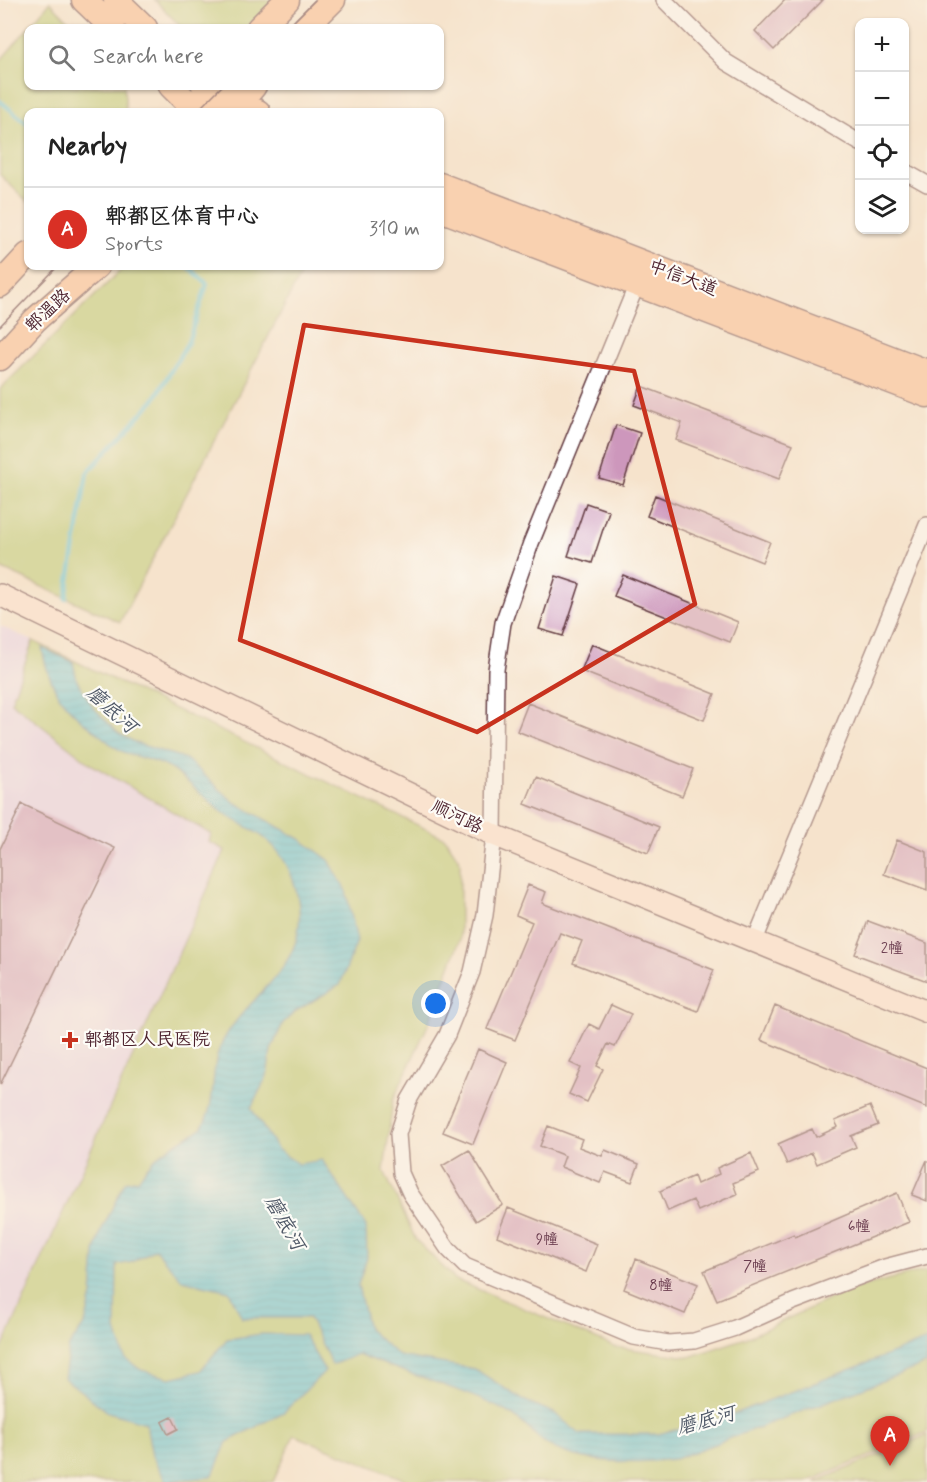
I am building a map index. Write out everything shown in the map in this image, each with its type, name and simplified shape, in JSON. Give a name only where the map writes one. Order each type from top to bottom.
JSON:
[{"type":"main road","points":[[84,0],[109,24]]},
{"type":"main road","points":[[116,0],[141,24]]},
{"type":"main road","points":[[263,24],[287,0]]},
{"type":"main road","points":[[309,24],[333,0]]},
{"type":"main road","points":[[214,90],[246,103]]},
{"type":"main road","points":[[181,96],[203,108]]},
{"type":"main road","name":"中信大道","points":[[444,187],[927,372]]},
{"type":"main road","name":"中信大道","points":[[444,211],[927,395]]},
{"type":"main road","points":[[0,285],[24,259]]},
{"type":"main road","name":"郫温路","points":[[0,358],[35,320],[92,270]]},
{"type":"street","points":[[664,0],[726,62],[855,140]]},
{"type":"street","points":[[909,174],[927,184]]},
{"type":"street","points":[[636,284],[531,543],[503,623],[496,670],[494,835],[485,915],[472,972],[447,1035],[409,1100],[398,1134],[401,1173],[410,1193],[448,1249],[465,1266],[634,1337],[668,1343],[694,1341],[735,1328],[793,1302],[885,1267],[927,1256]]},
{"type":"street","points":[[755,940],[927,525]]},
{"type":"street","name":"顺河路","points":[[0,595],[494,835],[927,1012]]},
{"type":"highlighted area","points":[[304,325],[634,371],[695,604],[477,732],[240,640]]},
{"type":"shaded area","name":"郫都区人民医院","points":[[0,626],[33,641],[11,702],[92,765],[212,835],[225,850],[0,1353]]},
{"type":"green space","points":[[155,0],[199,0],[203,3],[274,0],[251,24],[178,24]]},
{"type":"green space","points":[[50,2],[72,24],[31,24]]},
{"type":"green space","points":[[24,33],[24,90],[124,90],[126,108],[24,108],[24,198],[0,175],[0,61]]},
{"type":"green space","points":[[121,270],[303,270],[120,622],[0,568],[0,389]]},
{"type":"green space","points":[[33,641],[445,838],[460,861],[460,939],[429,1023],[393,1100],[384,1171],[416,1240],[456,1280],[615,1347],[689,1357],[746,1338],[851,1289],[927,1270],[927,1432],[807,1482],[411,1482],[294,1435],[273,1482],[0,1482],[0,1353],[225,850],[209,842],[211,834],[92,765],[11,702]]},
{"type":"green space","points":[[927,1435],[927,1482],[815,1482]]},
{"type":"water","points":[[42,648],[73,662],[77,681],[93,707],[118,733],[136,743],[186,759],[234,802],[300,839],[329,860],[346,891],[357,941],[340,985],[296,1011],[283,1023],[271,1050],[267,1076],[251,1108],[277,1149],[298,1164],[322,1160],[366,1226],[367,1258],[358,1285],[368,1329],[399,1356],[475,1369],[523,1400],[554,1413],[580,1434],[658,1434],[723,1418],[927,1340],[927,1364],[675,1459],[628,1462],[594,1460],[550,1446],[513,1415],[452,1388],[358,1354],[332,1365],[309,1318],[242,1318],[229,1291],[182,1280],[155,1249],[132,1262],[117,1265],[116,1330],[125,1358],[141,1370],[170,1378],[200,1371],[227,1339],[262,1334],[304,1335],[325,1371],[284,1412],[227,1442],[212,1477],[166,1481],[152,1456],[146,1423],[108,1412],[64,1378],[69,1346],[85,1324],[92,1296],[95,1252],[101,1231],[125,1182],[139,1179],[148,1165],[159,1155],[201,1128],[210,1109],[215,1065],[221,1045],[238,1019],[280,972],[295,944],[298,930],[298,900],[295,885],[282,858],[263,837],[221,811],[169,768],[118,749],[77,717],[55,688]]},
{"type":"building","points":[[785,0],[823,0],[774,50],[755,31]]},
{"type":"building","points":[[641,386],[793,444],[779,479],[676,440],[682,423],[634,405]]},
{"type":"building","points":[[616,425],[640,433],[623,485],[599,478]]},
{"type":"building","points":[[655,495],[770,542],[762,562],[647,516]]},
{"type":"building","points":[[586,503],[609,511],[592,563],[568,556]]},
{"type":"building","points":[[623,575],[738,622],[730,642],[614,596]]},
{"type":"building","points":[[556,576],[580,584],[563,636],[539,629]]},
{"type":"building","points":[[592,644],[715,694],[704,720],[581,671]]},
{"type":"building","points":[[528,703],[693,769],[682,796],[517,731]]},
{"type":"building","points":[[536,777],[659,827],[648,853],[525,804]]},
{"type":"building","points":[[22,804],[115,848],[0,1085],[0,849]]},
{"type":"building","points":[[897,840],[927,852],[927,890],[884,874]]},
{"type":"building","points":[[528,885],[546,892],[542,903],[714,970],[698,1011],[573,963],[582,941],[560,933],[515,1040],[487,1029],[532,922],[516,915]]},
{"type":"building","points":[[868,921],[927,943],[927,981],[855,954]]},
{"type":"building","points":[[611,1005],[631,1014],[615,1047],[608,1044],[597,1066],[603,1069],[587,1102],[569,1094],[581,1068],[570,1063],[589,1024],[599,1029]]},
{"type":"building","points":[[775,1006],[927,1068],[927,1108],[761,1040]]},
{"type":"building","points":[[478,1049],[507,1062],[473,1144],[443,1132]]},
{"type":"building","points":[[870,1106],[878,1125],[851,1136],[856,1147],[817,1164],[812,1153],[787,1164],[778,1144],[812,1129],[816,1137],[838,1127],[835,1121]]},
{"type":"building","points":[[548,1126],[582,1139],[579,1147],[602,1156],[605,1150],[639,1164],[632,1182],[605,1172],[600,1183],[561,1167],[565,1156],[540,1146]]},
{"type":"building","points":[[469,1150],[503,1205],[476,1221],[442,1166]]},
{"type":"building","points":[[751,1153],[759,1172],[733,1183],[737,1194],[698,1211],[693,1200],[668,1211],[660,1191],[694,1176],[697,1184],[719,1174],[717,1168]]},
{"type":"building","points":[[927,1160],[927,1201],[912,1195]]},
{"type":"building","points":[[897,1193],[909,1222],[717,1300],[704,1271],[794,1234],[795,1237]]},
{"type":"building","points":[[508,1208],[597,1244],[586,1272],[497,1236]]},
{"type":"building","points":[[636,1259],[698,1284],[685,1314],[624,1289]]},
{"type":"building","points":[[172,1417],[178,1429],[168,1434],[162,1422]]},
{"type":"waterway","name":"磨底河","points":[[0,101],[24,121]]},
{"type":"waterway","name":"磨底河","points":[[66,599],[87,473],[154,400],[188,342],[207,284],[192,270]]},
{"type":"tram line","points":[[291,24],[315,0]]},
{"type":"tram line","points":[[200,108],[218,90]]},
{"type":"tram line","points":[[0,326],[54,270]]},
{"type":"place","name":"郫都区人民医院","points":[[70,1040]]},
{"type":"place","name":"郫都区体育中心","points":[[890,1466]]}]
